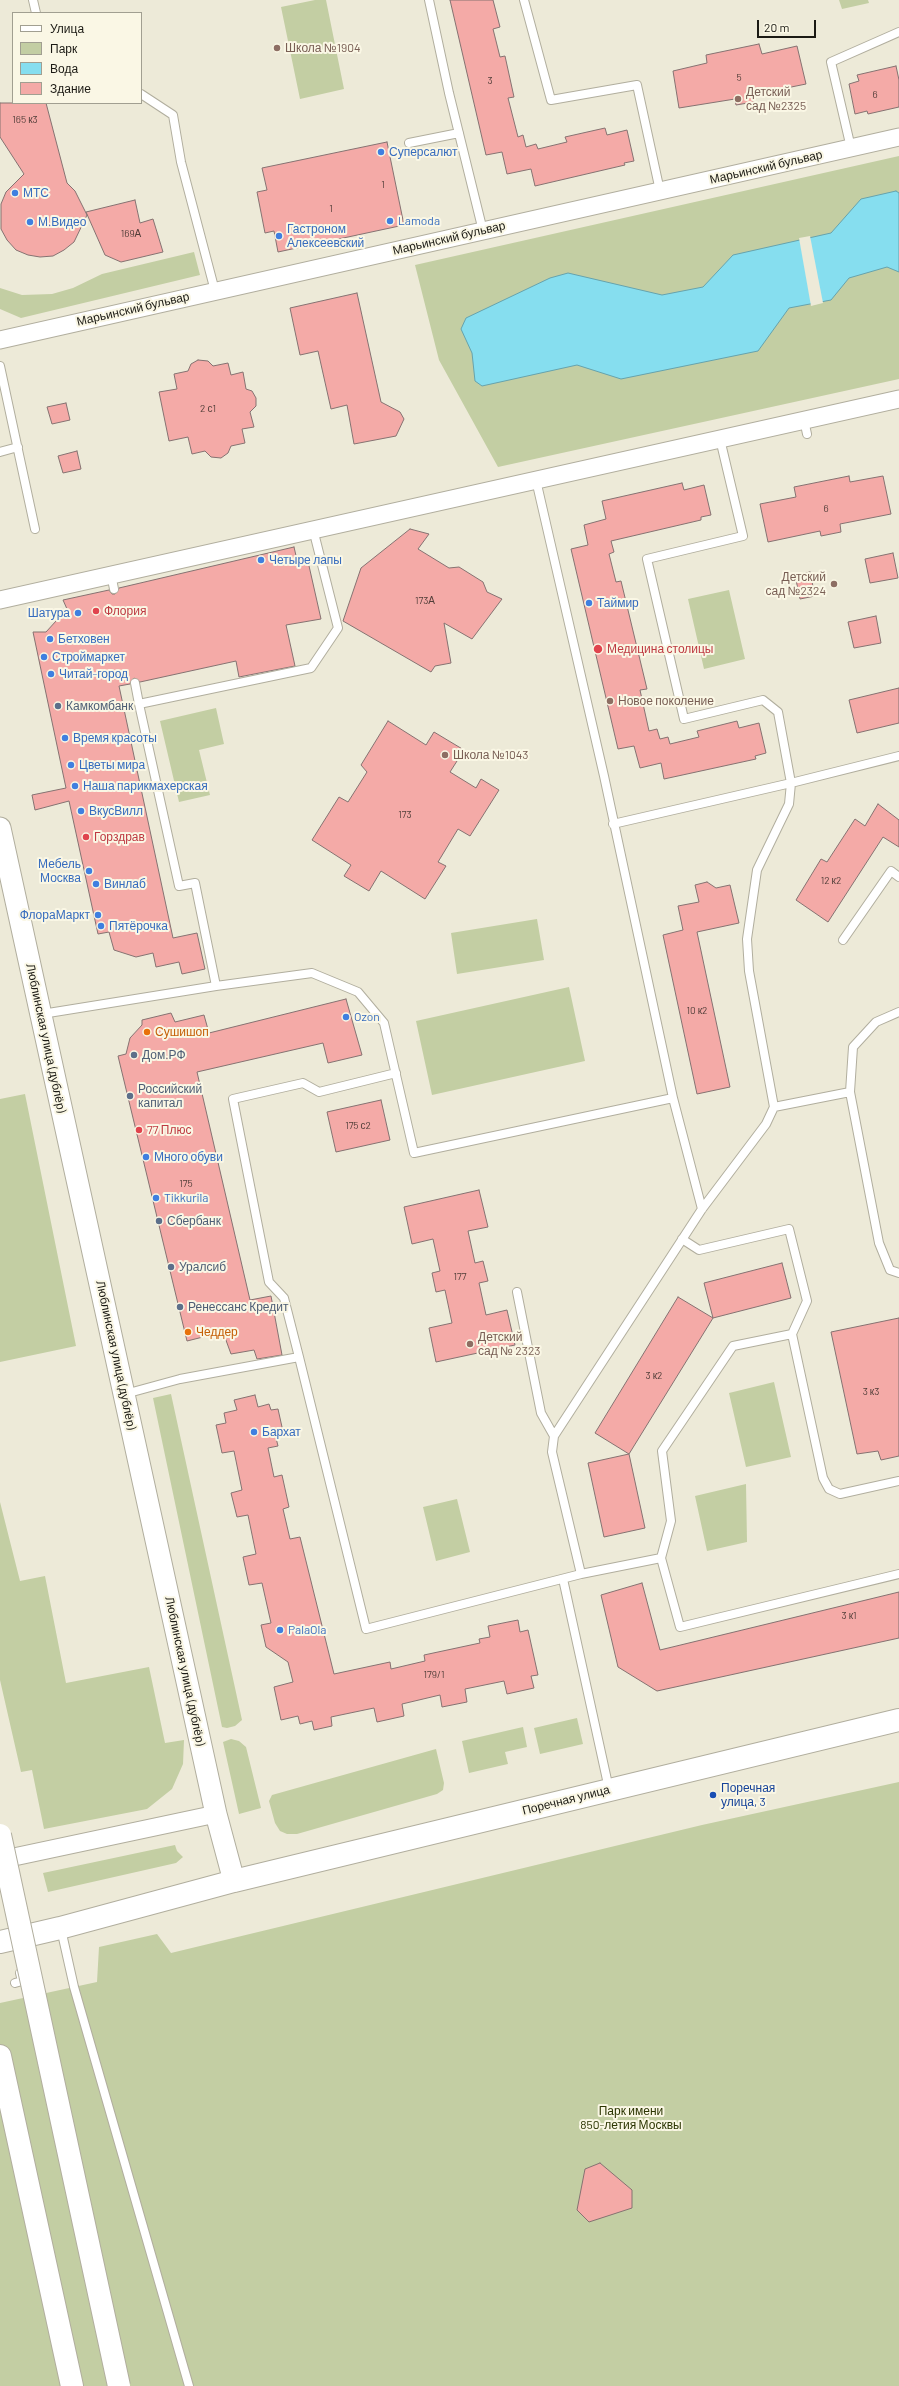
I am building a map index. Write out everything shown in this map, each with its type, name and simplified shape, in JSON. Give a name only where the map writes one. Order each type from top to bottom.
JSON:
[{"type":"main road","name":"Поречная улица","points":[[9,1942],[234,1881],[899,1720]]},
{"type":"main road","points":[[0,1835],[119,2386]]},
{"type":"main road","points":[[0,2056],[72,2386]]},
{"type":"street","name":"Марьинский бульвар","points":[[0,340],[899,137]]},
{"type":"street","points":[[0,600],[112,582],[313,529],[720,439],[806,427],[899,399]]},
{"type":"street","name":"Люблинская улица (дублёр)","points":[[0,828],[216,1814],[234,1881]]},
{"type":"street","points":[[0,1860],[216,1814]]},
{"type":"lane","points":[[33,0],[36,12]]},
{"type":"lane","points":[[429,0],[483,231]]},
{"type":"lane","points":[[524,0],[551,100],[637,85],[660,191]]},
{"type":"lane","points":[[851,148],[831,62],[899,32]]},
{"type":"lane","points":[[142,95],[173,115],[182,162],[215,291]]},
{"type":"lane","points":[[409,143],[459,133]]},
{"type":"lane","points":[[0,366],[36,529]]},
{"type":"lane","points":[[581,1574],[552,1452],[554,1436],[702,1209],[766,1124],[774,1107],[749,971],[748,939],[757,870],[789,804],[791,784],[778,712],[763,700],[684,719],[647,559],[743,536],[720,439]]},
{"type":"lane","points":[[0,452],[18,447]]},
{"type":"lane","points":[[536,480],[604,776],[613,824],[673,1098],[702,1209]]},
{"type":"lane","points":[[139,704],[311,668],[338,628],[313,529]]},
{"type":"lane","points":[[135,683],[179,886],[195,883],[216,986]]},
{"type":"lane","points":[[613,824],[791,784],[899,756]]},
{"type":"lane","points":[[843,940],[891,871],[899,877]]},
{"type":"lane","points":[[41,1014],[216,986],[312,973],[358,992],[384,1023],[414,1153],[673,1098]]},
{"type":"lane","points":[[899,1012],[876,1022],[853,1047],[850,1092],[879,1242],[890,1270],[899,1273]]},
{"type":"lane","points":[[396,1073],[319,1092],[303,1083],[233,1099],[269,1282],[284,1298],[366,1629],[581,1574],[661,1558]]},
{"type":"lane","points":[[774,1107],[850,1092]]},
{"type":"lane","points":[[682,1239],[699,1250],[789,1229],[807,1301],[792,1334],[823,1478],[829,1489],[840,1494],[899,1481]]},
{"type":"lane","points":[[517,1292],[541,1413],[554,1436]]},
{"type":"lane","points":[[792,1334],[733,1346],[662,1451],[671,1521],[661,1558],[680,1627],[899,1574]]},
{"type":"lane","points":[[124,1394],[180,1380],[299,1357]]},
{"type":"lane","points":[[563,1579],[609,1790]]},
{"type":"lane","points":[[60,1928],[74,1987],[189,2386]]},
{"type":"lane","points":[[15,1983],[22,1981],[18,1965]]},
{"type":"green space","points":[[315,0],[326,0],[344,89],[300,99],[281,7]]},
{"type":"green space","points":[[839,0],[868,0],[869,3],[842,9]]},
{"type":"green space","points":[[899,156],[899,379],[498,467],[439,360],[415,265]]},
{"type":"green space","points":[[194,252],[200,275],[21,318],[0,309],[0,288],[22,295],[52,294],[73,288],[102,274]]},
{"type":"green space","points":[[729,590],[745,659],[704,669],[688,599]]},
{"type":"green space","points":[[216,708],[224,744],[199,750],[210,795],[179,802],[160,721]]},
{"type":"green space","points":[[537,919],[544,960],[457,974],[451,933]]},
{"type":"green space","points":[[569,987],[585,1061],[432,1095],[416,1021]]},
{"type":"green space","points":[[25,1094],[76,1346],[0,1362],[0,1099]]},
{"type":"green space","points":[[774,1382],[791,1457],[746,1467],[729,1393]]},
{"type":"green space","points":[[171,1394],[242,1720],[235,1726],[227,1728],[222,1727],[153,1398]]},
{"type":"green space","points":[[746,1484],[747,1542],[707,1551],[695,1496]]},
{"type":"green space","points":[[457,1499],[470,1552],[436,1561],[423,1507]]},
{"type":"green space","points":[[0,1502],[20,1581],[45,1576],[66,1683],[149,1667],[165,1743],[184,1740],[183,1764],[172,1789],[147,1809],[44,1829],[32,1770],[21,1772],[0,1680]]},
{"type":"green space","points":[[577,1718],[583,1744],[540,1754],[534,1728]]},
{"type":"green space","points":[[523,1727],[527,1747],[505,1752],[508,1764],[469,1773],[462,1741]]},
{"type":"green space","points":[[231,1739],[239,1741],[246,1747],[261,1808],[239,1814],[223,1742]]},
{"type":"green space","points":[[436,1749],[444,1783],[443,1790],[437,1794],[297,1834],[287,1834],[280,1831],[275,1823],[269,1801],[272,1795]]},
{"type":"green space","name":"Парк имени 850-летия Москвы","points":[[899,1782],[899,2386],[0,2386],[0,2003],[97,1982],[99,1947],[157,1934],[171,1953],[702,1825]]},
{"type":"green space","points":[[175,1845],[177,1851],[183,1857],[176,1863],[48,1892],[43,1873]]},
{"type":"water","points":[[896,191],[899,193],[899,272],[887,267],[849,278],[831,300],[789,308],[758,351],[621,379],[577,365],[482,386],[475,381],[472,353],[461,329],[466,318],[550,278],[568,273],[662,295],[703,287],[733,255],[831,233],[861,199]]},
{"type":"pier","points":[[810,236],[823,303],[811,306],[799,238]]},
{"type":"building","points":[[450,0],[493,0],[500,27],[493,29],[500,57],[505,56],[514,97],[508,98],[518,137],[523,135],[526,147],[536,144],[538,149],[567,142],[565,137],[605,128],[607,135],[627,130],[634,161],[624,163],[625,165],[535,186],[531,169],[507,174],[502,152],[486,155]]},
{"type":"building","points":[[759,44],[762,54],[797,46],[806,84],[752,95],[754,102],[736,105],[735,99],[679,108],[673,71],[707,63],[706,55]]},
{"type":"building","points":[[896,66],[899,80],[899,107],[868,114],[867,111],[855,114],[849,84],[859,81],[857,75]]},
{"type":"building","points":[[0,103],[46,104],[67,183],[75,191],[87,215],[74,242],[53,256],[40,257],[28,255],[16,250],[7,240],[1,229],[1,204],[6,192],[24,174],[0,137]]},
{"type":"building","points":[[387,142],[404,225],[278,252],[274,231],[265,233],[257,192],[267,190],[262,168]]},
{"type":"building","points":[[135,200],[140,223],[153,219],[163,252],[121,262],[105,255],[86,212]]},
{"type":"building","points":[[357,293],[381,402],[400,412],[404,419],[396,436],[354,444],[347,405],[331,409],[318,351],[300,355],[290,308]]},
{"type":"building","points":[[198,360],[208,361],[213,366],[228,363],[231,375],[243,372],[246,389],[252,391],[256,398],[256,406],[250,412],[254,427],[242,429],[245,443],[231,446],[228,453],[221,458],[211,457],[205,451],[192,454],[188,437],[169,441],[159,392],[177,389],[174,374],[188,371],[191,364]]},
{"type":"building","points":[[66,403],[70,420],[52,424],[47,407]]},
{"type":"building","points":[[77,451],[81,469],[63,473],[58,456]]},
{"type":"building","points":[[849,476],[850,482],[883,476],[891,514],[840,524],[841,532],[821,536],[820,531],[768,542],[760,504],[796,497],[794,487]]},
{"type":"building","points":[[682,483],[684,490],[704,485],[711,515],[701,517],[701,520],[611,541],[614,552],[609,554],[616,582],[621,581],[647,689],[640,690],[649,731],[657,729],[660,739],[668,737],[670,744],[699,737],[697,731],[737,721],[739,728],[759,723],[766,753],[755,756],[756,759],[664,779],[661,763],[640,768],[634,746],[618,749],[571,549],[588,545],[584,525],[606,519],[602,501]]},
{"type":"building","points":[[410,529],[429,534],[418,549],[449,568],[459,567],[483,582],[487,592],[502,599],[472,639],[444,623],[451,663],[435,666],[431,672],[343,621],[361,568]]},
{"type":"building","points":[[294,547],[297,560],[307,557],[321,619],[286,625],[295,666],[239,677],[236,661],[140,682],[134,678],[130,684],[119,686],[173,938],[197,933],[205,969],[182,974],[179,962],[156,967],[153,953],[136,957],[114,950],[109,932],[98,934],[69,801],[35,810],[32,795],[66,788],[33,632],[46,632],[67,609],[63,600],[109,590],[112,594],[115,594],[119,588]]},
{"type":"building","points":[[893,553],[898,578],[870,583],[865,559]]},
{"type":"building","points":[[810,572],[815,596],[800,599],[795,575]]},
{"type":"building","points":[[876,616],[881,643],[854,648],[848,622]]},
{"type":"building","points":[[899,688],[899,723],[857,733],[849,700]]},
{"type":"building","points":[[388,721],[426,745],[434,732],[464,750],[450,772],[476,788],[481,779],[499,790],[470,836],[458,829],[438,862],[446,866],[425,899],[381,871],[369,891],[344,876],[351,865],[312,840],[339,797],[348,802],[367,772],[361,765]]},
{"type":"building","points":[[878,804],[899,820],[899,847],[883,837],[828,922],[796,900],[821,859],[827,862],[855,819],[865,826]]},
{"type":"building","points":[[707,882],[716,888],[730,885],[739,923],[697,932],[730,1087],[697,1094],[663,935],[683,930],[678,906],[699,902],[695,885]]},
{"type":"building","points":[[346,999],[362,1055],[328,1063],[323,1043],[197,1072],[250,1300],[271,1296],[282,1355],[257,1359],[254,1350],[231,1354],[223,1332],[187,1341],[118,1056],[126,1054],[130,1038],[142,1025],[142,1020],[171,1013],[175,1022],[204,1015],[209,1033]]},
{"type":"building","points":[[381,1100],[390,1140],[336,1152],[327,1112]]},
{"type":"building","points":[[479,1190],[488,1227],[468,1231],[475,1263],[483,1261],[488,1281],[479,1283],[486,1315],[507,1310],[515,1345],[436,1362],[429,1328],[452,1323],[445,1290],[436,1292],[432,1273],[440,1271],[433,1239],[412,1244],[404,1207]]},
{"type":"building","points":[[782,1263],[791,1298],[713,1318],[704,1283]]},
{"type":"building","points":[[678,1297],[713,1318],[629,1454],[595,1433]]},
{"type":"building","points":[[899,1318],[899,1456],[881,1460],[878,1451],[857,1454],[831,1332]]},
{"type":"building","points":[[255,1395],[258,1407],[269,1404],[271,1410],[278,1409],[284,1436],[276,1438],[278,1446],[268,1448],[274,1477],[282,1475],[289,1507],[283,1509],[290,1539],[300,1537],[334,1674],[390,1662],[391,1669],[425,1661],[424,1655],[480,1643],[479,1639],[490,1637],[488,1626],[518,1620],[520,1632],[528,1630],[538,1675],[531,1676],[534,1688],[507,1694],[504,1681],[465,1689],[467,1702],[442,1707],[440,1695],[402,1704],[404,1716],[377,1722],[374,1708],[331,1717],[332,1726],[314,1730],[312,1721],[300,1724],[298,1716],[281,1720],[274,1687],[293,1682],[288,1662],[266,1647],[261,1625],[271,1623],[262,1583],[249,1585],[243,1557],[256,1554],[248,1515],[237,1517],[231,1493],[242,1490],[234,1451],[222,1453],[216,1425],[226,1423],[224,1413],[237,1410],[234,1400]]},
{"type":"building","points":[[629,1454],[645,1528],[604,1537],[588,1463]]},
{"type":"building","points":[[642,1583],[660,1650],[899,1592],[899,1638],[657,1691],[618,1667],[601,1595]]},
{"type":"building","points":[[600,2163],[632,2190],[632,2208],[589,2222],[577,2210],[585,2169]]},
{"type":"place","name":"Школа №1904","points":[[277,48]]},
{"type":"place","name":"Детский сад №2325","points":[[738,99]]},
{"type":"place","name":"Суперсалют","points":[[381,152]]},
{"type":"place","name":"МТС","points":[[15,193]]},
{"type":"place","name":"Lamoda","points":[[390,221]]},
{"type":"place","name":"М.Видео","points":[[30,222]]},
{"type":"place","name":"Гастроном Алексеевский","points":[[279,236]]},
{"type":"place","name":"Четыре лапы","points":[[261,560]]},
{"type":"place","name":"Детский сад №2324","points":[[834,584]]},
{"type":"place","name":"Таймир","points":[[589,603]]},
{"type":"place","name":"Флория","points":[[96,611]]},
{"type":"place","name":"Шатура","points":[[78,613]]},
{"type":"place","name":"Бетховен","points":[[50,639]]},
{"type":"place","name":"Медицина столицы","points":[[598,649]]},
{"type":"place","name":"Строймаркет","points":[[44,657]]},
{"type":"place","name":"Читай-город","points":[[51,674]]},
{"type":"place","name":"Новое поколение","points":[[610,701]]},
{"type":"place","name":"Камкомбанк","points":[[58,706]]},
{"type":"place","name":"Время красоты","points":[[65,738]]},
{"type":"place","name":"Школа №1043","points":[[445,755]]},
{"type":"place","name":"Цветы мира","points":[[71,765]]},
{"type":"place","name":"Наша парикмахерская","points":[[75,786]]},
{"type":"place","name":"ВкусВилл","points":[[81,811]]},
{"type":"place","name":"Горздрав","points":[[86,837]]},
{"type":"place","name":"Мебель Москва","points":[[89,871]]},
{"type":"place","name":"Винлаб","points":[[96,884]]},
{"type":"place","name":"ФлораМаркт","points":[[98,915]]},
{"type":"place","name":"Пятёрочка","points":[[101,926]]},
{"type":"place","name":"Ozon","points":[[346,1017]]},
{"type":"place","name":"Сушишоп","points":[[147,1032]]},
{"type":"place","name":"Дом.РФ","points":[[134,1055]]},
{"type":"place","name":"Российский капитал","points":[[130,1096]]},
{"type":"place","name":"77 Плюс","points":[[139,1130]]},
{"type":"place","name":"Много обуви","points":[[146,1157]]},
{"type":"place","name":"Tikkurila","points":[[156,1198]]},
{"type":"place","name":"Сбербанк","points":[[159,1221]]},
{"type":"place","name":"Уралсиб","points":[[171,1267]]},
{"type":"place","name":"Ренессанс Кредит","points":[[180,1307]]},
{"type":"place","name":"Чеддер","points":[[188,1332]]},
{"type":"place","name":"Детский сад № 2323","points":[[470,1344]]},
{"type":"place","name":"Бархат","points":[[254,1432]]},
{"type":"place","name":"PalaOla","points":[[280,1630]]},
{"type":"place","name":"Поречная улица, 3","points":[[713,1795]]}]
